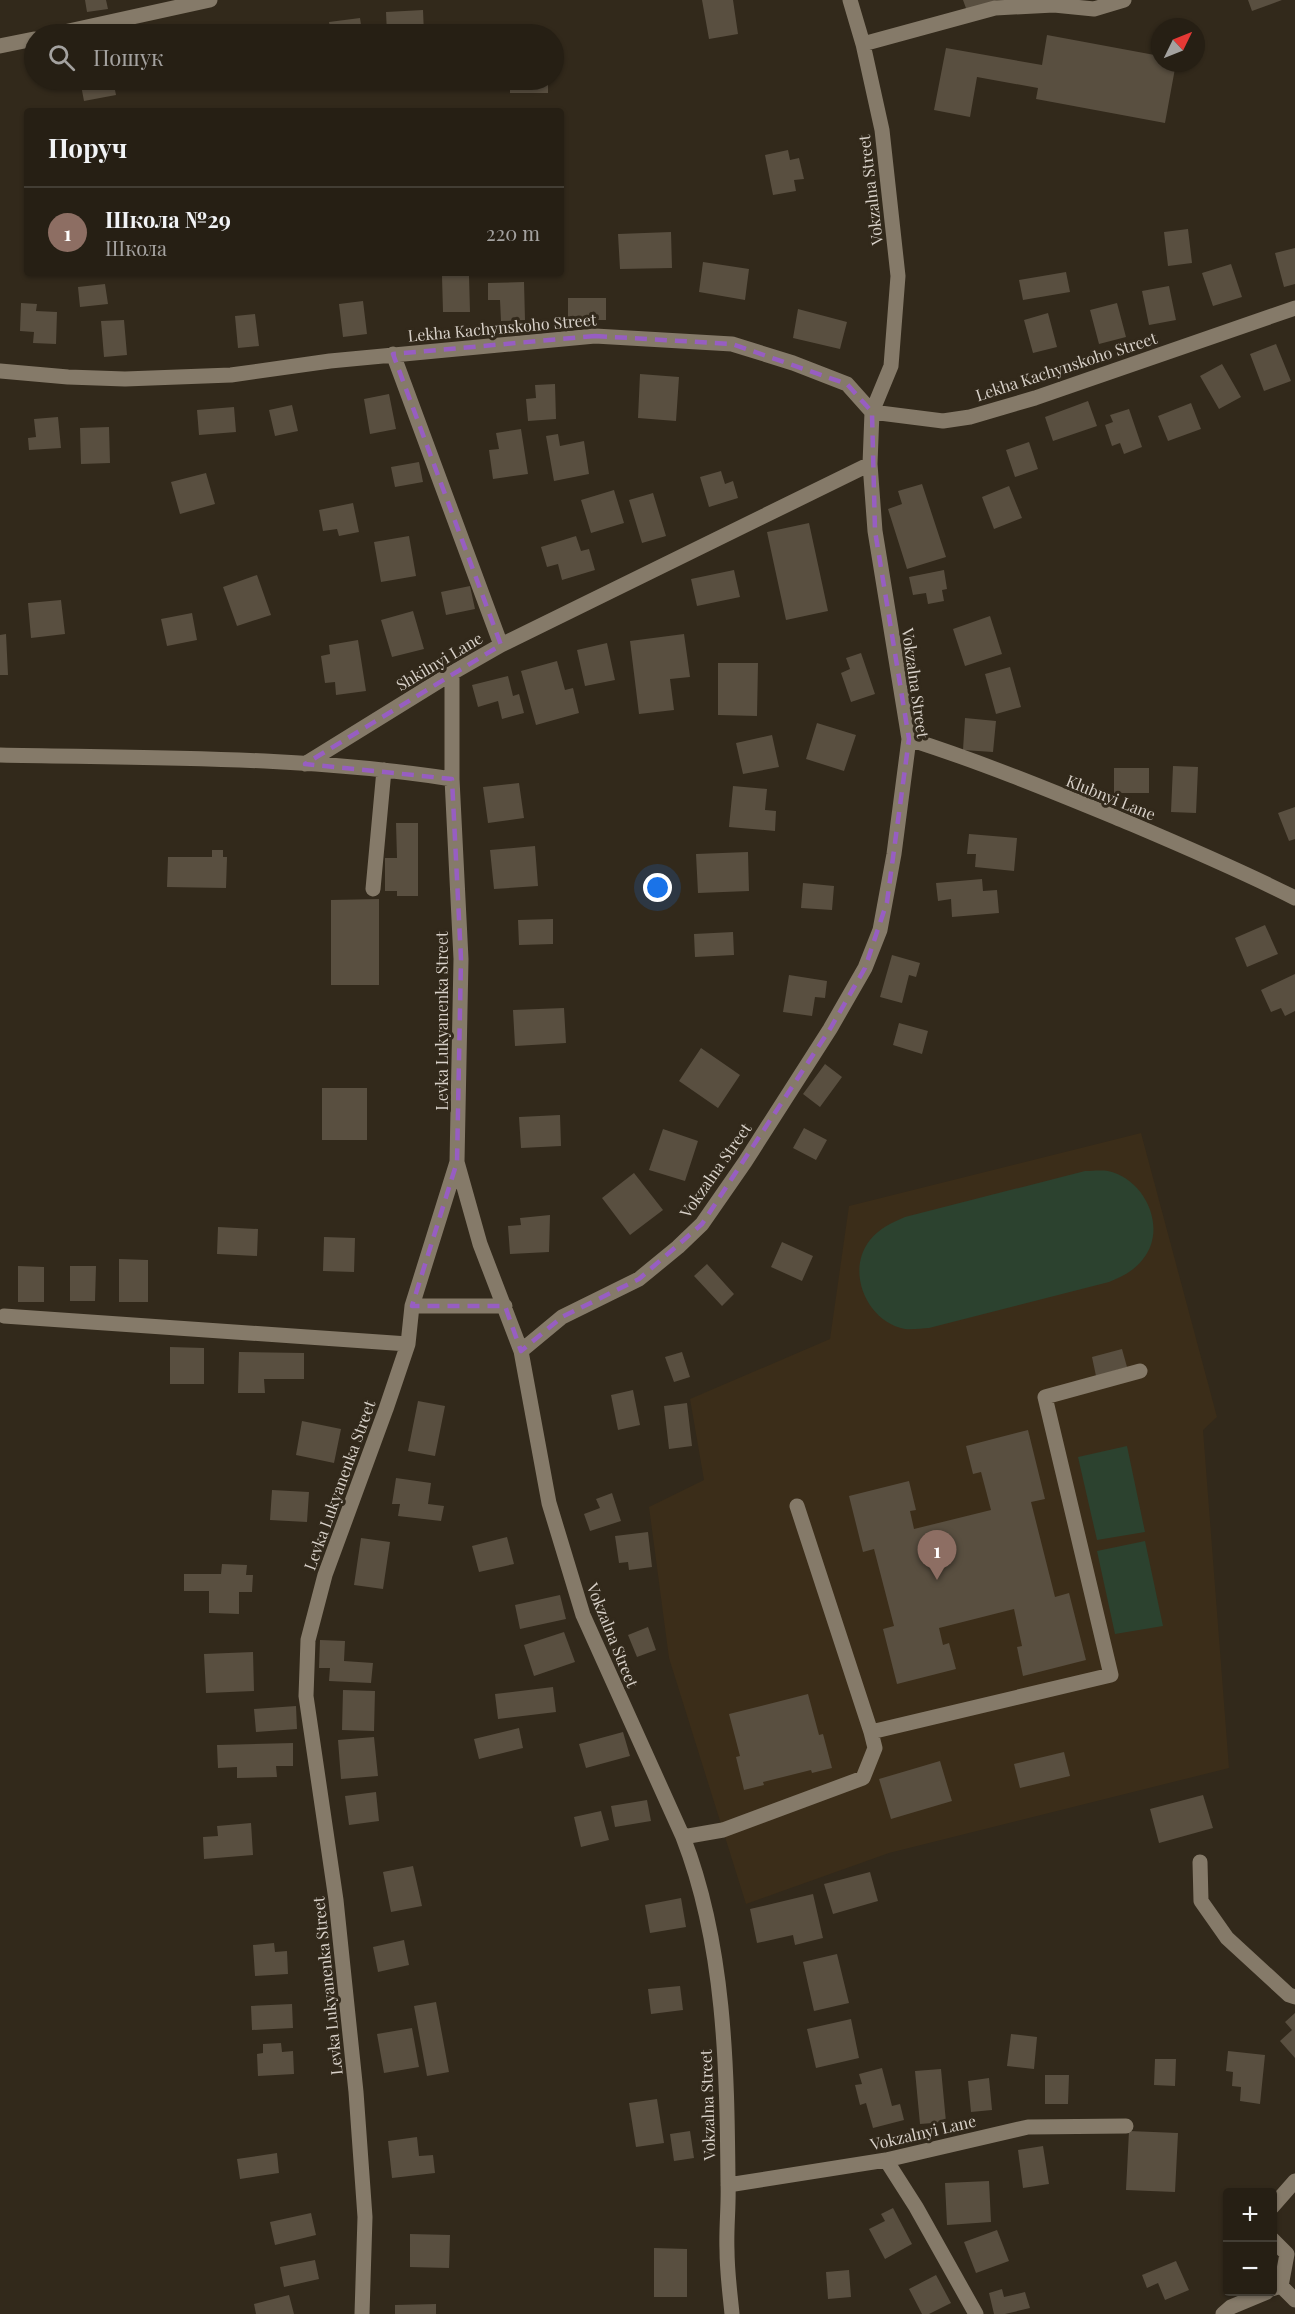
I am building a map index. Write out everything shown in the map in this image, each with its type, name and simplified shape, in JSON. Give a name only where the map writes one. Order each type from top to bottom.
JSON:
[{"type":"street","points":[[101,24],[210,0]]},
{"type":"street","name":"Vokzalna Street","points":[[732,2314],[726,2250],[728,2185],[726,2090],[720,2006],[707,1911],[683,1837],[583,1615],[549,1503],[521,1351],[562,1317],[639,1279],[702,1224],[745,1162],[830,1029],[865,968],[880,930],[894,854],[909,739],[875,531],[870,464],[872,412],[891,366],[898,276],[882,130],[864,44],[850,0]]},
{"type":"street","points":[[864,44],[995,8],[1054,5],[1094,9],[1124,0]]},
{"type":"street","points":[[0,46],[24,41]]},
{"type":"street","name":"Lekha Kachynskoho Street","points":[[0,370],[68,377],[125,379],[231,375],[393,354],[595,336],[732,344],[793,363],[847,384],[872,412],[943,421],[970,417],[1035,398],[1295,308]]},
{"type":"street","points":[[393,354],[501,645]]},
{"type":"street","name":"Shkilnyi Lane","points":[[305,764],[501,645],[870,464]]},
{"type":"street","name":"Levka Lukyanenka Street","points":[[362,2314],[365,2217],[356,2092],[336,1900],[306,1695],[308,1640],[325,1575],[408,1344],[412,1306],[457,1162],[461,959],[452,779],[452,673]]},
{"type":"street","name":"Klubnyi Lane","points":[[909,739],[941,749],[1105,813],[1239,869],[1295,898]]},
{"type":"street","points":[[0,755],[305,764],[384,770],[452,779]]},
{"type":"street","points":[[373,889],[384,770]]},
{"type":"street","points":[[457,1162],[480,1245],[521,1351]]},
{"type":"street","points":[[412,1306],[505,1306]]},
{"type":"street","points":[[4,1316],[408,1344]]},
{"type":"street","points":[[871,1732],[1111,1675],[1045,1397],[1140,1371]]},
{"type":"street","points":[[683,1837],[723,1830],[863,1778],[875,1748],[797,1506]]},
{"type":"street","points":[[1200,1862],[1201,1901],[1227,1938],[1289,1995],[1295,1997]]},
{"type":"street","name":"Vokzalnyi Lane","points":[[728,2185],[886,2160],[1028,2127],[1126,2126]]},
{"type":"street","points":[[886,2160],[916,2207],[976,2314]]},
{"type":"street","points":[[1277,2201],[1295,2181]]},
{"type":"street","points":[[1275,2242],[1291,2257],[1277,2283]]},
{"type":"street","points":[[1277,2291],[1295,2300]]},
{"type":"street","points":[[1223,2314],[1231,2307],[1257,2296]]},
{"type":"highlighted area","points":[[595,336],[732,344],[847,384],[872,412],[875,531],[909,739],[887,902],[865,968],[830,1029],[702,1224],[639,1279],[562,1317],[521,1351],[505,1306],[412,1306],[457,1162],[461,959],[452,779],[305,764],[501,645],[393,354]]},
{"type":"shaded area","points":[[1141,1133],[1217,1417],[1203,1430],[1229,1768],[889,1853],[746,1904],[669,1658],[649,1507],[704,1480],[690,1399],[830,1339],[849,1206]]},
{"type":"green space","points":[[1085,1171],[1108,1171],[1121,1176],[1133,1184],[1149,1206],[1153,1220],[1150,1247],[1140,1263],[1128,1273],[1109,1282],[929,1328],[905,1329],[880,1316],[871,1306],[860,1280],[860,1266],[863,1252],[870,1240],[886,1226],[905,1217]]},
{"type":"green space","points":[[1127,1446],[1145,1532],[1097,1540],[1078,1457]]},
{"type":"green space","points":[[1145,1541],[1163,1626],[1115,1634],[1097,1551]]},
{"type":"building","points":[[85,0],[106,0],[108,9],[87,12]]},
{"type":"building","points":[[702,0],[733,0],[738,34],[709,39]]},
{"type":"building","points":[[963,0],[997,0],[967,11]]},
{"type":"building","points":[[1248,0],[1282,0],[1252,11]]},
{"type":"building","points":[[423,10],[424,24],[387,24],[386,12]]},
{"type":"building","points":[[360,18],[361,24],[329,24],[329,22]]},
{"type":"building","points":[[1047,35],[1151,54],[1151,72],[1174,72],[1165,123],[1036,99],[1038,88],[977,77],[970,117],[934,110],[946,48],[1042,65]]},
{"type":"building","points":[[82,90],[115,90],[116,95],[84,101]]},
{"type":"building","points":[[510,90],[548,90],[548,93],[510,93]]},
{"type":"building","points":[[788,150],[790,160],[799,158],[804,179],[794,180],[796,191],[773,195],[765,155]]},
{"type":"building","points":[[1188,229],[1192,263],[1168,266],[1164,232]]},
{"type":"building","points":[[671,232],[672,268],[620,269],[618,234]]},
{"type":"building","points":[[1295,248],[1295,284],[1284,287],[1275,253]]},
{"type":"building","points":[[703,262],[749,269],[745,300],[699,292]]},
{"type":"building","points":[[1231,264],[1242,297],[1213,306],[1202,273]]},
{"type":"building","points":[[1066,272],[1070,292],[1023,300],[1019,280]]},
{"type":"building","points":[[442,276],[469,276],[470,312],[443,312]]},
{"type":"building","points":[[524,282],[525,320],[501,321],[500,300],[488,300],[488,283]]},
{"type":"building","points":[[105,284],[108,304],[80,307],[78,287]]},
{"type":"building","points":[[1169,286],[1176,320],[1149,325],[1142,291]]},
{"type":"building","points":[[568,298],[606,298],[606,320],[568,320]]},
{"type":"building","points":[[363,301],[367,334],[343,337],[339,304]]},
{"type":"building","points":[[21,303],[37,304],[36,311],[57,312],[56,344],[33,343],[34,332],[20,331]]},
{"type":"building","points":[[1117,303],[1126,337],[1099,344],[1090,310]]},
{"type":"building","points":[[798,309],[847,322],[840,349],[793,338]]},
{"type":"building","points":[[1048,313],[1057,347],[1033,353],[1024,320]]},
{"type":"building","points":[[255,314],[259,346],[238,348],[235,316]]},
{"type":"building","points":[[124,320],[127,355],[104,357],[101,321]]},
{"type":"building","points":[[1276,344],[1291,381],[1264,391],[1250,354]]},
{"type":"building","points":[[1222,364],[1241,397],[1219,409],[1200,376]]},
{"type":"building","points":[[640,374],[679,377],[676,421],[638,418]]},
{"type":"building","points":[[555,384],[556,419],[528,421],[526,399],[536,398],[535,385]]},
{"type":"building","points":[[389,394],[396,429],[370,434],[364,399]]},
{"type":"building","points":[[1088,401],[1097,426],[1053,441],[1045,417]]},
{"type":"building","points":[[1191,403],[1201,429],[1168,441],[1158,416]]},
{"type":"building","points":[[292,405],[298,431],[275,436],[269,410]]},
{"type":"building","points":[[234,407],[236,432],[199,435],[197,410]]},
{"type":"building","points":[[1129,409],[1142,447],[1124,454],[1120,443],[1112,446],[1105,425],[1113,422],[1110,415]]},
{"type":"building","points":[[58,417],[61,448],[29,450],[28,438],[36,437],[34,419]]},
{"type":"building","points":[[109,427],[110,463],[81,464],[80,428]]},
{"type":"building","points":[[521,429],[528,474],[493,479],[489,450],[499,449],[496,433]]},
{"type":"building","points":[[558,434],[560,446],[584,441],[589,474],[554,481],[546,436]]},
{"type":"building","points":[[1029,442],[1038,469],[1015,477],[1006,450]]},
{"type":"building","points":[[419,462],[423,482],[395,487],[391,467]]},
{"type":"building","points":[[721,471],[725,484],[733,481],[738,498],[709,507],[700,477]]},
{"type":"building","points":[[206,473],[215,504],[180,514],[171,482]]},
{"type":"building","points":[[922,484],[946,557],[907,569],[888,509],[902,504],[898,491]]},
{"type":"building","points":[[1009,486],[1022,518],[994,529],[982,497]]},
{"type":"building","points":[[614,490],[624,523],[591,533],[581,500]]},
{"type":"building","points":[[653,493],[666,536],[642,543],[629,500]]},
{"type":"building","points":[[353,503],[359,532],[339,536],[337,529],[323,531],[319,510]]},
{"type":"building","points":[[809,523],[828,611],[786,620],[767,532]]},
{"type":"building","points":[[409,536],[416,576],[381,582],[374,542]]},
{"type":"building","points":[[576,536],[581,551],[589,549],[595,570],[562,580],[558,564],[547,567],[541,547]]},
{"type":"building","points":[[734,570],[740,597],[697,606],[691,579]]},
{"type":"building","points":[[944,570],[947,589],[942,590],[944,601],[928,604],[926,593],[913,595],[909,577]]},
{"type":"building","points":[[257,575],[271,615],[237,626],[223,587]]},
{"type":"building","points":[[470,586],[475,609],[446,615],[441,592]]},
{"type":"building","points":[[61,600],[65,634],[31,638],[28,603]]},
{"type":"building","points":[[413,611],[424,649],[392,657],[381,620]]},
{"type":"building","points":[[192,613],[197,640],[167,646],[161,619]]},
{"type":"building","points":[[990,616],[1002,654],[965,666],[953,629]]},
{"type":"building","points":[[6,634],[8,675],[0,675],[0,635]]},
{"type":"building","points":[[684,634],[690,677],[670,679],[674,710],[639,714],[630,641]]},
{"type":"building","points":[[358,640],[366,691],[336,695],[335,682],[325,683],[321,656],[330,654],[329,645]]},
{"type":"building","points":[[607,643],[615,680],[585,686],[577,650]]},
{"type":"building","points":[[861,653],[875,694],[851,702],[841,673],[850,669],[846,658]]},
{"type":"building","points":[[557,661],[565,690],[573,688],[579,713],[536,725],[521,671]]},
{"type":"building","points":[[718,663],[758,663],[757,716],[718,715]]},
{"type":"building","points":[[1010,667],[1021,707],[996,714],[985,674]]},
{"type":"building","points":[[508,676],[513,696],[519,694],[524,713],[502,719],[498,701],[478,707],[472,685]]},
{"type":"building","points":[[965,718],[996,721],[993,752],[963,750]]},
{"type":"building","points":[[817,723],[856,735],[844,771],[806,759]]},
{"type":"building","points":[[772,735],[779,767],[743,774],[736,743]]},
{"type":"building","points":[[1173,766],[1198,767],[1196,813],[1171,812]]},
{"type":"building","points":[[1114,768],[1149,768],[1149,793],[1114,793]]},
{"type":"building","points":[[519,783],[524,818],[488,823],[483,787]]},
{"type":"building","points":[[733,786],[767,789],[765,810],[776,811],[775,831],[729,827]]},
{"type":"building","points":[[1295,807],[1295,839],[1289,841],[1278,813]]},
{"type":"building","points":[[396,823],[418,823],[418,896],[397,896],[397,891],[385,891],[385,858],[397,858]]},
{"type":"building","points":[[969,834],[1017,838],[1014,871],[975,867],[976,854],[967,854]]},
{"type":"building","points":[[535,846],[538,886],[494,889],[490,850]]},
{"type":"building","points":[[212,850],[223,850],[223,857],[227,857],[226,888],[167,887],[168,857],[212,857]]},
{"type":"building","points":[[748,852],[749,891],[698,893],[696,854]]},
{"type":"building","points":[[982,879],[983,891],[997,890],[999,913],[952,917],[951,899],[938,901],[936,883]]},
{"type":"building","points":[[803,883],[834,886],[832,910],[801,908]]},
{"type":"building","points":[[379,899],[379,985],[331,985],[331,900]]},
{"type":"building","points":[[553,919],[553,944],[519,945],[518,920]]},
{"type":"building","points":[[1265,925],[1278,954],[1247,967],[1235,938]]},
{"type":"building","points":[[733,932],[734,955],[695,957],[694,934]]},
{"type":"building","points":[[892,955],[920,963],[916,977],[909,975],[902,1003],[880,997]]},
{"type":"building","points":[[1295,974],[1295,1011],[1285,1016],[1281,1008],[1271,1012],[1261,990]]},
{"type":"building","points":[[789,975],[827,981],[825,998],[815,997],[812,1016],[783,1012]]},
{"type":"building","points":[[564,1008],[566,1043],[515,1046],[513,1010]]},
{"type":"building","points":[[899,1023],[928,1031],[922,1054],[893,1045]]},
{"type":"building","points":[[701,1048],[740,1075],[718,1108],[679,1081]]},
{"type":"building","points":[[825,1064],[842,1077],[820,1107],[803,1094]]},
{"type":"building","points":[[322,1088],[367,1088],[367,1140],[322,1140]]},
{"type":"building","points":[[560,1115],[561,1146],[521,1148],[519,1117]]},
{"type":"building","points":[[804,1128],[827,1140],[816,1160],[793,1148]]},
{"type":"building","points":[[663,1129],[698,1141],[685,1181],[649,1170]]},
{"type":"building","points":[[634,1173],[663,1210],[630,1235],[602,1198]]},
{"type":"building","points":[[550,1215],[549,1252],[510,1254],[508,1226],[521,1225],[520,1218]]},
{"type":"building","points":[[218,1227],[258,1229],[257,1256],[217,1254]]},
{"type":"building","points":[[324,1237],[355,1238],[354,1272],[323,1271]]},
{"type":"building","points":[[782,1242],[813,1256],[802,1281],[771,1267]]},
{"type":"building","points":[[119,1259],[148,1260],[148,1302],[119,1302]]},
{"type":"building","points":[[707,1264],[734,1294],[722,1306],[694,1276]]},
{"type":"building","points":[[18,1266],[44,1267],[44,1302],[18,1302]]},
{"type":"building","points":[[70,1266],[96,1266],[95,1301],[70,1301]]},
{"type":"building","points":[[170,1347],[204,1348],[204,1384],[170,1384]]},
{"type":"building","points":[[1122,1349],[1127,1367],[1096,1376],[1092,1357]]},
{"type":"building","points":[[239,1352],[304,1353],[304,1379],[264,1379],[265,1393],[238,1393]]},
{"type":"building","points":[[682,1352],[690,1377],[674,1382],[665,1357]]},
{"type":"building","points":[[633,1390],[640,1425],[618,1430],[611,1395]]},
{"type":"building","points":[[418,1401],[445,1406],[435,1456],[408,1451]]},
{"type":"building","points":[[687,1403],[692,1446],[669,1449],[664,1406]]},
{"type":"building","points":[[302,1421],[341,1429],[334,1463],[296,1455]]},
{"type":"building","points":[[1028,1430],[1045,1499],[1031,1502],[1055,1597],[1069,1593],[1086,1660],[1023,1676],[1017,1647],[1022,1646],[1014,1609],[939,1628],[943,1645],[949,1643],[956,1669],[897,1684],[883,1629],[894,1626],[874,1549],[863,1552],[849,1496],[909,1481],[916,1510],[910,1511],[914,1529],[991,1510],[981,1472],[973,1474],[966,1446]]},
{"type":"building","points":[[396,1478],[431,1483],[428,1504],[444,1506],[441,1521],[398,1516],[400,1504],[392,1504]]},
{"type":"building","points":[[272,1490],[309,1492],[307,1522],[270,1520]]},
{"type":"building","points":[[612,1493],[621,1521],[590,1531],[584,1514],[600,1508],[596,1499]]},
{"type":"building","points":[[648,1532],[652,1567],[629,1570],[628,1562],[619,1563],[615,1536]]},
{"type":"building","points":[[507,1537],[514,1564],[479,1572],[472,1546]]},
{"type":"building","points":[[361,1538],[390,1542],[383,1589],[354,1585]]},
{"type":"building","points":[[222,1564],[247,1565],[246,1575],[253,1575],[252,1592],[239,1592],[239,1614],[209,1613],[209,1591],[184,1591],[184,1574],[221,1574]]},
{"type":"building","points":[[560,1595],[566,1619],[520,1629],[515,1605]]},
{"type":"building","points":[[648,1627],[656,1650],[637,1657],[628,1635]]},
{"type":"building","points":[[564,1632],[575,1662],[534,1676],[524,1645]]},
{"type":"building","points":[[320,1640],[345,1641],[344,1661],[373,1663],[371,1683],[329,1681],[330,1668],[319,1668]]},
{"type":"building","points":[[253,1652],[254,1691],[206,1693],[204,1654]]},
{"type":"building","points":[[553,1687],[556,1712],[498,1719],[495,1694]]},
{"type":"building","points":[[343,1690],[375,1691],[374,1731],[342,1730]]},
{"type":"building","points":[[808,1694],[819,1735],[823,1734],[832,1768],[812,1773],[811,1770],[763,1782],[764,1785],[744,1790],[736,1757],[740,1756],[729,1714]]},
{"type":"building","points":[[296,1706],[297,1729],[256,1732],[254,1709]]},
{"type":"building","points":[[519,1728],[523,1748],[479,1759],[474,1739]]},
{"type":"building","points":[[623,1732],[630,1756],[586,1768],[579,1744]]},
{"type":"building","points":[[374,1737],[378,1776],[341,1779],[338,1740]]},
{"type":"building","points":[[293,1743],[293,1766],[276,1766],[277,1777],[237,1778],[237,1767],[218,1768],[217,1745]]},
{"type":"building","points":[[1064,1752],[1070,1776],[1020,1788],[1014,1764]]},
{"type":"building","points":[[940,1761],[952,1801],[891,1819],[879,1779]]},
{"type":"building","points":[[376,1792],[379,1821],[349,1825],[345,1796]]},
{"type":"building","points":[[1203,1795],[1213,1828],[1159,1843],[1150,1809]]},
{"type":"building","points":[[647,1800],[651,1821],[615,1827],[611,1806]]},
{"type":"building","points":[[601,1811],[609,1840],[581,1847],[574,1817]]},
{"type":"building","points":[[251,1823],[253,1855],[204,1859],[203,1837],[218,1836],[217,1826]]},
{"type":"building","points":[[413,1866],[422,1906],[391,1912],[383,1872]]},
{"type":"building","points":[[870,1872],[878,1901],[833,1914],[824,1884]]},
{"type":"building","points":[[813,1894],[823,1938],[795,1945],[793,1935],[757,1943],[750,1909]]},
{"type":"building","points":[[681,1898],[686,1927],[650,1933],[645,1905]]},
{"type":"building","points":[[404,1940],[409,1965],[378,1972],[373,1947]]},
{"type":"building","points":[[274,1943],[275,1952],[287,1951],[288,1974],[255,1976],[253,1945]]},
{"type":"building","points":[[837,1954],[849,2003],[814,2011],[803,1962]]},
{"type":"building","points":[[680,1986],[683,2010],[651,2014],[648,1989]]},
{"type":"building","points":[[436,2002],[449,2072],[427,2076],[414,2006]]},
{"type":"building","points":[[292,2004],[293,2028],[252,2030],[251,2006]]},
{"type":"building","points":[[1295,2013],[1295,2058],[1280,2041],[1292,2030],[1285,2022]]},
{"type":"building","points":[[851,2019],[859,2058],[816,2068],[807,2029]]},
{"type":"building","points":[[412,2028],[419,2067],[384,2073],[377,2034]]},
{"type":"building","points":[[1011,2034],[1037,2037],[1034,2069],[1007,2066]]},
{"type":"building","points":[[281,2043],[282,2052],[293,2051],[294,2074],[258,2076],[257,2054],[263,2053],[263,2044]]},
{"type":"building","points":[[1228,2051],[1265,2055],[1260,2104],[1240,2101],[1241,2087],[1232,2086],[1233,2072],[1226,2071]]},
{"type":"building","points":[[1155,2059],[1176,2059],[1175,2086],[1154,2085]]},
{"type":"building","points":[[882,2068],[892,2106],[900,2104],[904,2120],[873,2128],[866,2103],[860,2105],[855,2085],[862,2084],[859,2074]]},
{"type":"building","points":[[941,2069],[946,2122],[920,2124],[915,2071]]},
{"type":"building","points":[[1045,2075],[1069,2075],[1068,2104],[1045,2104]]},
{"type":"building","points":[[989,2078],[992,2110],[971,2112],[968,2081]]},
{"type":"building","points":[[657,2099],[664,2143],[636,2147],[629,2103]]},
{"type":"building","points":[[690,2131],[694,2158],[674,2161],[670,2134]]},
{"type":"building","points":[[1129,2131],[1178,2133],[1175,2192],[1126,2190]]},
{"type":"building","points":[[417,2137],[419,2156],[433,2155],[435,2173],[392,2178],[388,2141]]},
{"type":"building","points":[[1043,2146],[1049,2184],[1023,2188],[1018,2150]]},
{"type":"building","points":[[277,2153],[279,2173],[240,2179],[237,2159]]},
{"type":"building","points":[[989,2181],[991,2222],[947,2225],[945,2183]]},
{"type":"building","points":[[893,2208],[912,2244],[885,2259],[869,2229],[885,2221],[881,2214]]},
{"type":"building","points":[[311,2213],[316,2235],[275,2245],[270,2222]]},
{"type":"building","points":[[997,2230],[1009,2261],[976,2273],[964,2242]]},
{"type":"building","points":[[410,2234],[450,2235],[449,2268],[410,2267]]},
{"type":"building","points":[[654,2248],[687,2249],[687,2297],[654,2297]]},
{"type":"building","points":[[315,2260],[319,2279],[284,2287],[280,2267]]},
{"type":"building","points":[[1176,2261],[1189,2290],[1165,2300],[1158,2283],[1147,2288],[1142,2275]]},
{"type":"building","points":[[849,2270],[851,2297],[828,2299],[826,2272]]},
{"type":"building","points":[[936,2275],[951,2303],[929,2314],[922,2314],[909,2289]]},
{"type":"building","points":[[1002,2289],[1004,2297],[1025,2292],[1030,2308],[1005,2314],[994,2314],[989,2293]]},
{"type":"building","points":[[289,2295],[294,2314],[256,2314],[254,2304]]},
{"type":"building","points":[[436,2304],[436,2314],[395,2314],[395,2305]]},
{"type":"place","name":"Школа №29","points":[[937,1580]]}]
